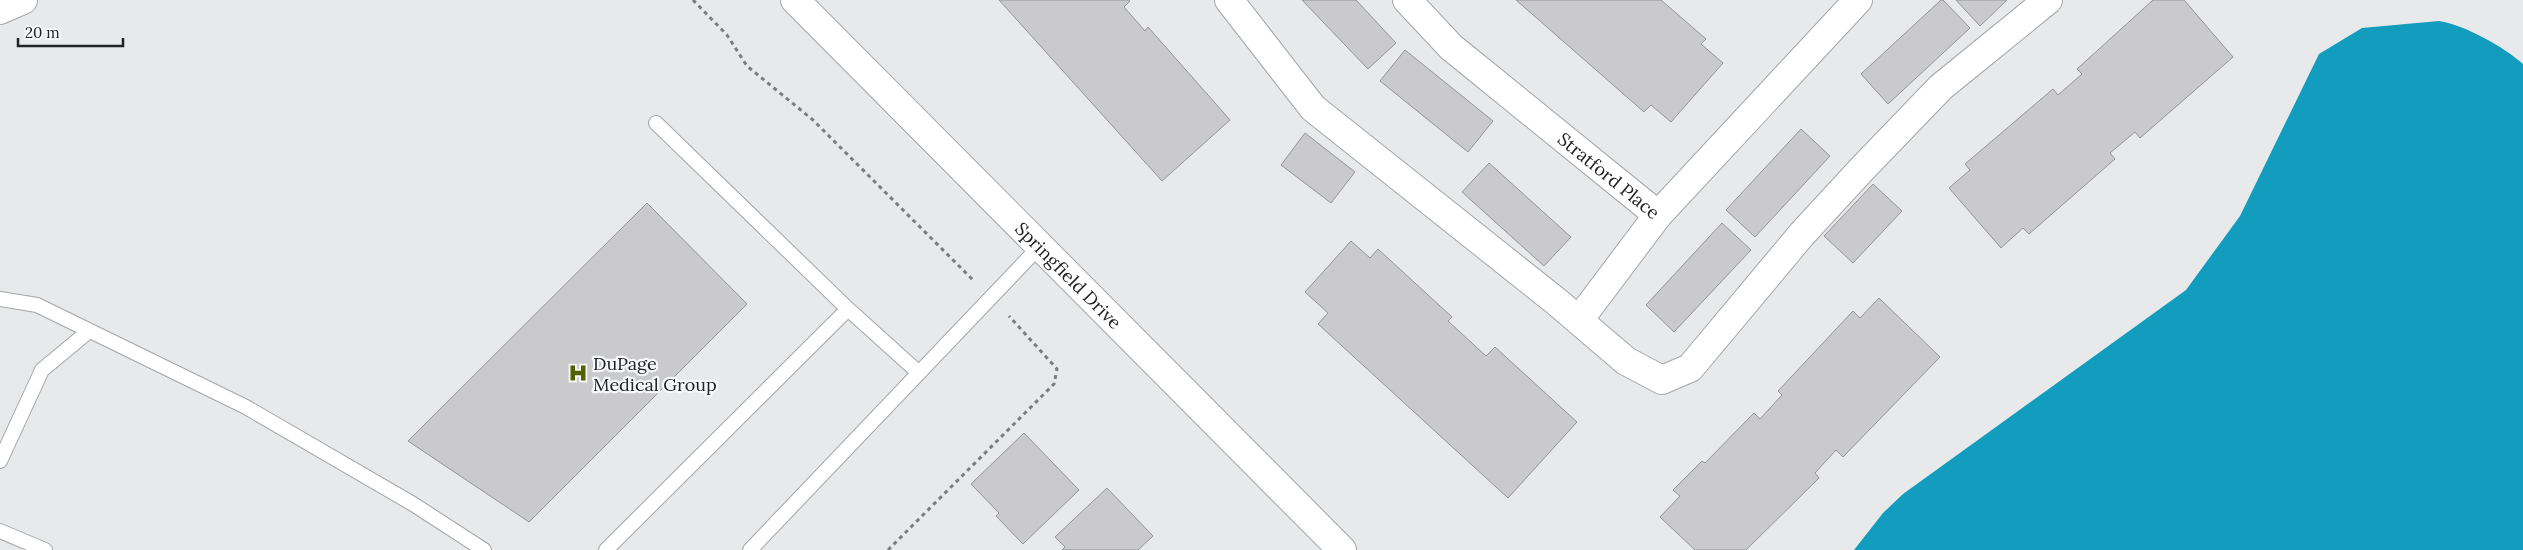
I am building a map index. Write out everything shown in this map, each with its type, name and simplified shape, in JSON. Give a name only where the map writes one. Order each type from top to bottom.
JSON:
[{"type":"street","points":[[0,10],[23,0]]},
{"type":"street","name":"Springfield Drive","points":[[795,0],[1342,550]]},
{"type":"street","points":[[1229,0],[1313,108],[1579,320],[1626,361],[1662,380],[1690,368],[1802,234],[1862,168],[1941,87],[2048,0]]},
{"type":"street","name":"Stratford Place","points":[[1407,0],[1451,47],[1658,215],[1858,0]]},
{"type":"street","points":[[1579,320],[1658,215]]},
{"type":"lane","points":[[656,123],[848,309],[919,373]]},
{"type":"lane","points":[[750,550],[1040,246]]},
{"type":"lane","points":[[0,299],[37,305],[246,407],[412,504],[484,550]]},
{"type":"lane","points":[[606,550],[848,309]]},
{"type":"lane","points":[[0,462],[42,370],[89,331]]},
{"type":"lane","points":[[0,531],[44,550]]},
{"type":"path","points":[[693,0],[727,35],[748,66],[813,120],[971,278]]},
{"type":"path","points":[[888,550],[1054,384],[1057,369],[1009,315]]},
{"type":"water","points":[[2439,21],[2460,27],[2484,38],[2523,64],[2523,550],[1854,550],[1883,513],[1903,494],[2186,290],[2240,216],[2319,54],[2362,28]]},
{"type":"building","points":[[999,0],[1130,1],[1124,7],[1145,31],[1148,27],[1230,120],[1162,181]]},
{"type":"building","points":[[1302,0],[1356,0],[1396,43],[1368,69]]},
{"type":"building","points":[[1516,0],[1661,0],[1706,39],[1701,44],[1723,63],[1671,122],[1651,105],[1644,112]]},
{"type":"building","points":[[1941,0],[1970,28],[1888,104],[1861,74]]},
{"type":"building","points":[[1956,0],[2007,0],[1980,26]]},
{"type":"building","points":[[2153,0],[2184,0],[2233,57],[2140,138],[2135,132],[2110,153],[2115,159],[2029,234],[2023,228],[2001,248],[1949,188],[1970,170],[1965,164],[2053,89],[2058,95],[2082,74],[2077,69]]},
{"type":"building","points":[[1405,50],[1493,121],[1468,152],[1380,81]]},
{"type":"building","points":[[1801,129],[1830,156],[1755,237],[1726,210]]},
{"type":"building","points":[[1305,133],[1355,172],[1331,203],[1281,165]]},
{"type":"building","points":[[1489,163],[1571,237],[1544,266],[1462,192]]},
{"type":"building","points":[[1873,184],[1902,211],[1853,263],[1824,236]]},
{"type":"building","name":"DuPage Medical Group","points":[[647,203],[747,304],[529,522],[408,441]]},
{"type":"building","points":[[1722,223],[1751,250],[1674,332],[1646,305]]},
{"type":"building","points":[[1351,241],[1370,258],[1378,249],[1452,317],[1448,321],[1486,356],[1495,347],[1577,422],[1508,498],[1318,324],[1328,313],[1305,292]]},
{"type":"building","points":[[1879,298],[1940,357],[1843,457],[1836,450],[1815,473],[1819,478],[1746,550],[1695,550],[1660,517],[1680,496],[1673,490],[1702,461],[1705,463],[1754,413],[1760,419],[1782,395],[1778,391],[1853,311],[1860,318]]},
{"type":"building","points":[[1024,433],[1079,490],[1023,544],[996,516],[999,513],[971,484]]},
{"type":"building","points":[[1107,488],[1153,536],[1138,550],[1062,550],[1065,547],[1055,537]]},
{"type":"place","name":"DuPage Medical Group","points":[[578,373]]}]
